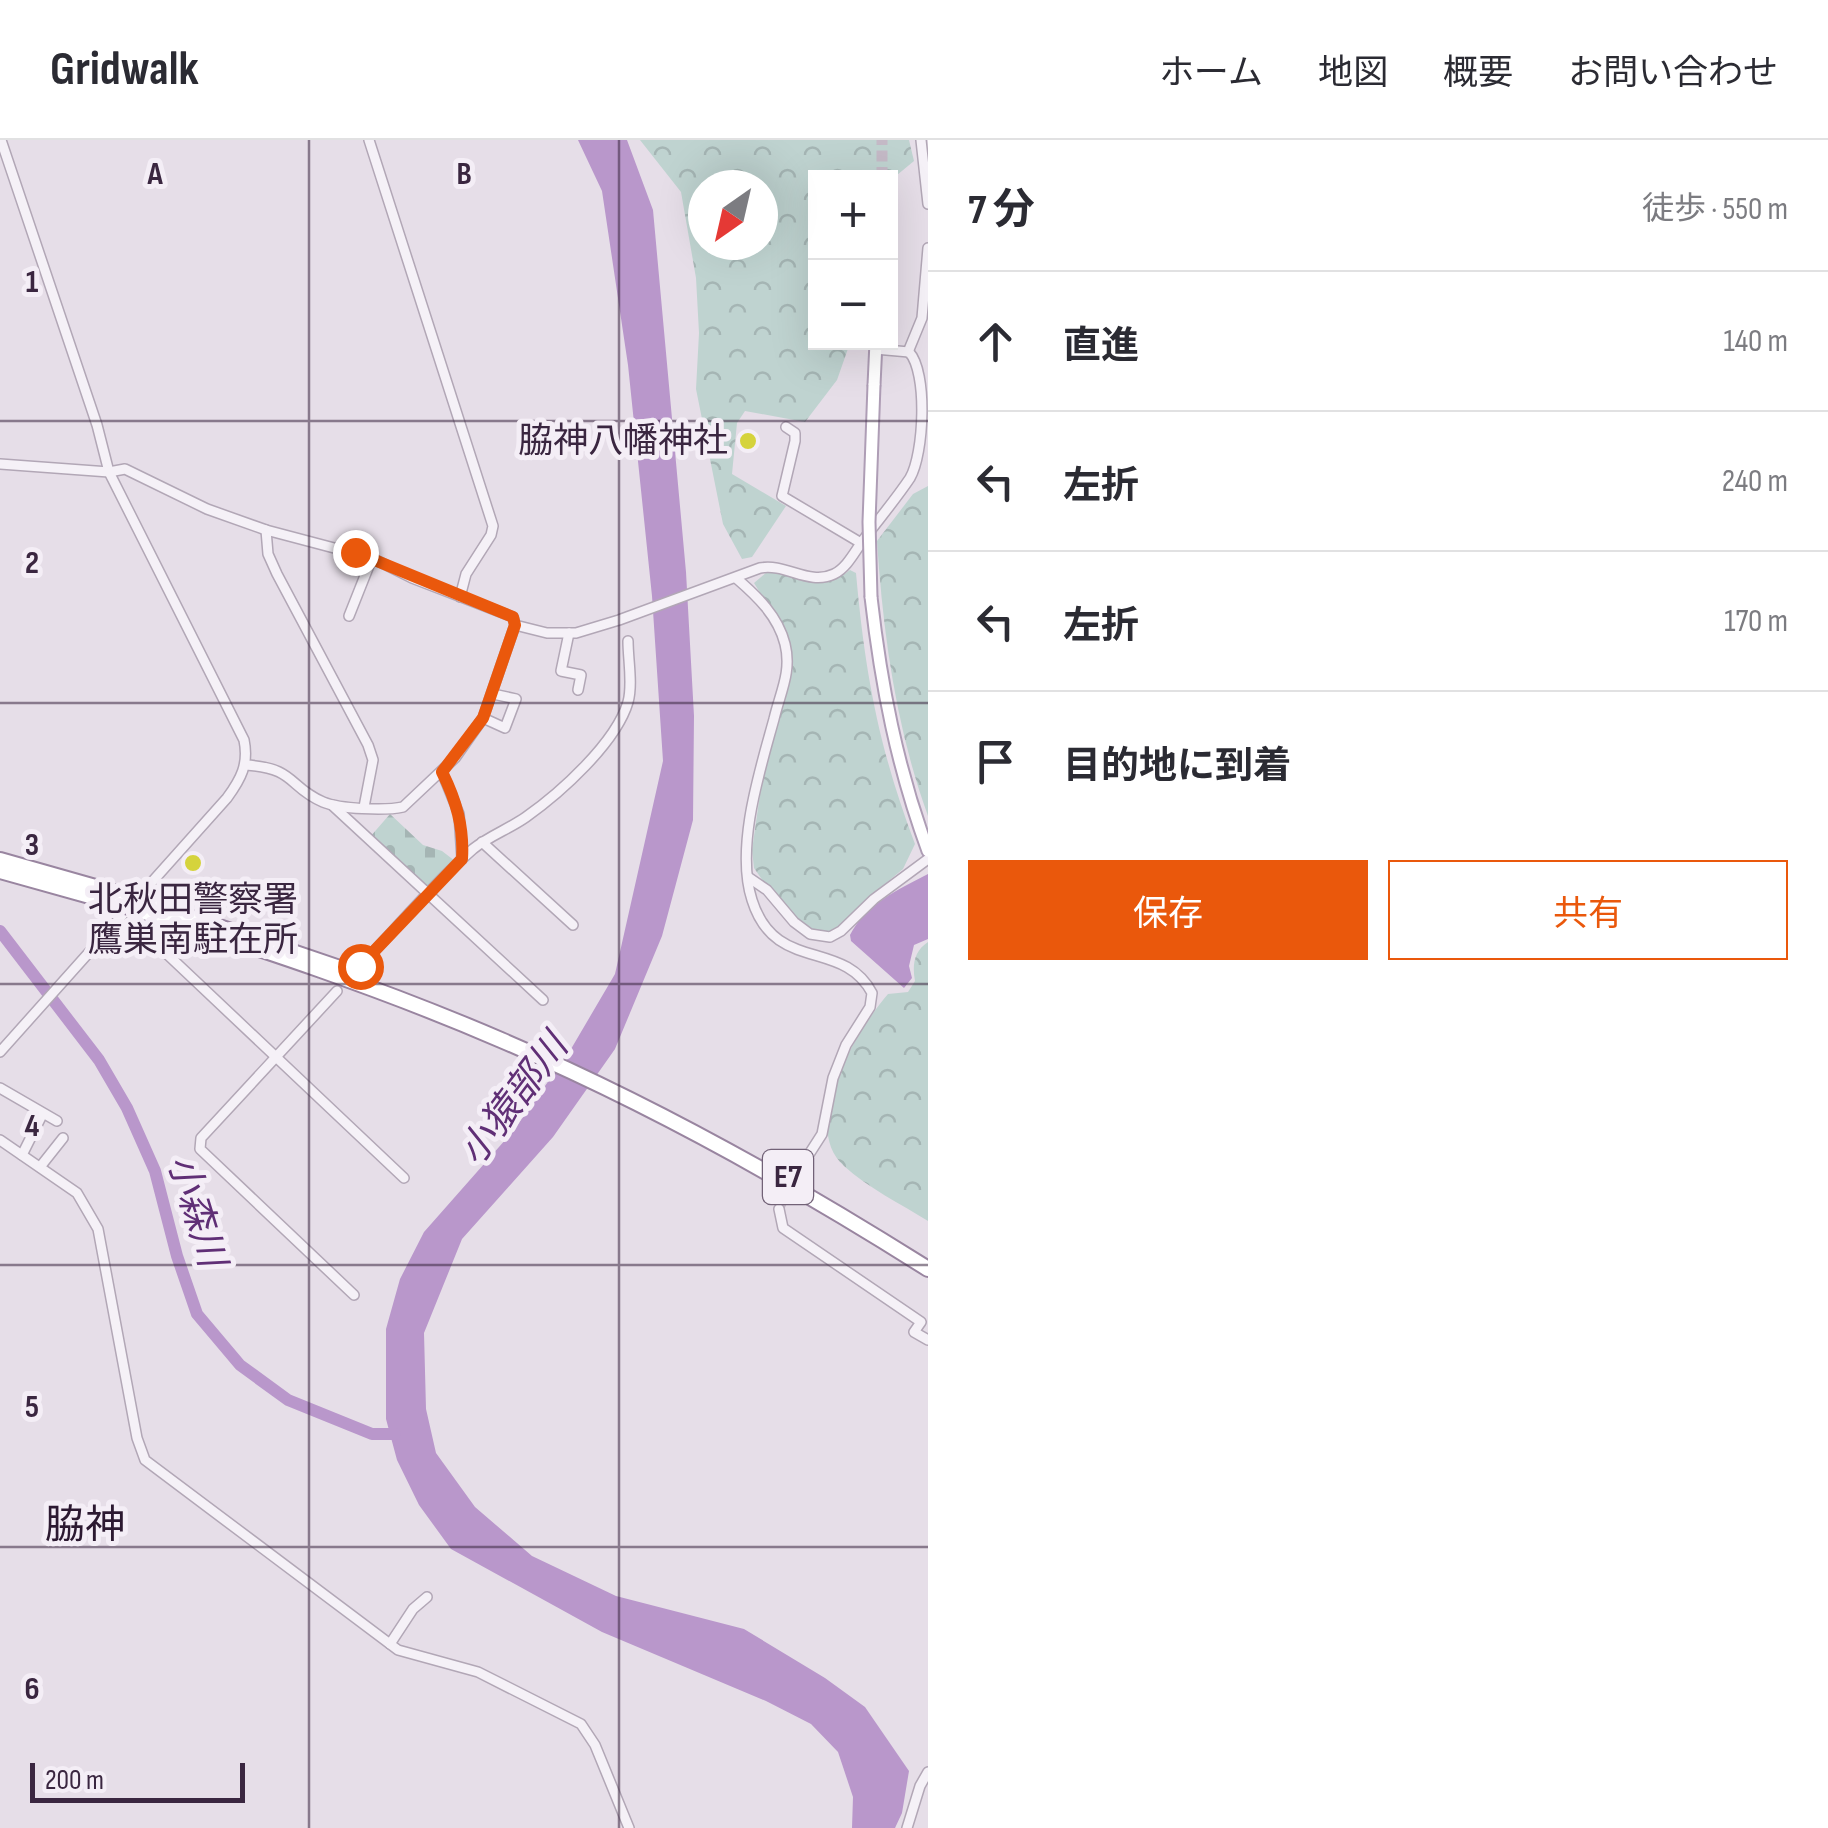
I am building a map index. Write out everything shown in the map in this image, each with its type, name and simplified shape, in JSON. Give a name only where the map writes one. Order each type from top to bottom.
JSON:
[{"type":"highway","name":"E7","points":[[2,866],[140,905],[504,1038],[644,1104],[927,1265]]},
{"type":"main road","points":[[875,350],[868,522],[870,597],[886,710],[906,791],[928,851]]},
{"type":"street","points":[[0,1052],[209,820],[236,786],[246,765],[244,740],[109,472],[97,424],[1,140]]},
{"type":"street","points":[[369,140],[493,526],[466,574],[460,597]]},
{"type":"street","points":[[921,140],[928,204]]},
{"type":"street","points":[[908,352],[922,318],[928,251]]},
{"type":"street","points":[[515,625],[547,633],[569,633],[620,620],[771,566],[821,578],[841,570],[911,476],[919,455],[921,390],[915,358],[897,350]]},
{"type":"street","points":[[786,427],[796,433],[782,496],[860,544]]},
{"type":"street","points":[[0,464],[109,472],[126,469],[207,509],[266,530],[372,558],[513,617],[515,625],[483,718],[442,772],[403,807],[332,805]]},
{"type":"street","points":[[266,530],[268,554],[277,574],[368,745],[372,760],[364,808]]},
{"type":"street","points":[[349,616],[372,558]]},
{"type":"street","points":[[736,578],[767,607],[785,644],[788,664],[787,682],[775,713],[753,802],[747,852],[752,900],[770,933],[782,944],[857,972],[872,993],[870,1007],[846,1044],[822,1134],[806,1158]]},
{"type":"street","points":[[569,633],[560,671],[581,675],[578,690]]},
{"type":"street","points":[[360,966],[462,859],[542,805],[602,745],[629,699],[628,641]]},
{"type":"street","points":[[483,718],[505,728],[516,699],[493,694]]},
{"type":"street","points":[[246,765],[268,766],[288,774],[311,795],[332,805],[543,1000]]},
{"type":"street","points":[[442,772],[459,814],[462,859]]},
{"type":"street","points":[[482,842],[573,925]]},
{"type":"street","points":[[748,877],[767,890],[794,922],[810,934],[830,936],[842,931],[874,898],[928,859]]},
{"type":"street","points":[[108,930],[127,940],[150,938],[404,1178]]},
{"type":"street","points":[[337,990],[201,1138],[200,1149],[354,1295]]},
{"type":"street","points":[[0,1088],[57,1121]]},
{"type":"street","points":[[22,1155],[42,1114]]},
{"type":"street","points":[[40,1167],[63,1138]]},
{"type":"street","points":[[0,1140],[77,1193],[98,1229],[137,1438],[145,1460],[390,1644],[426,1660],[478,1672],[581,1724],[595,1745],[630,1828]]},
{"type":"street","points":[[779,1209],[782,1228],[921,1322],[914,1332],[928,1340]]},
{"type":"street","points":[[390,1644],[413,1609],[427,1597]]},
{"type":"street","points":[[907,1828],[928,1772]]},
{"type":"green space","points":[[640,140],[909,140],[914,161],[898,174],[898,170],[808,170],[808,350],[848,350],[837,380],[805,422],[745,411],[737,423],[732,474],[786,506],[752,557],[742,559],[723,524],[696,389],[699,333],[693,260],[778,260],[778,170],[688,170],[688,232],[681,192]]},
{"type":"green space","points":[[928,486],[928,816],[907,749],[893,680],[877,541],[913,494]]},
{"type":"green space","points":[[850,570],[856,573],[869,678],[883,743],[915,844],[903,869],[841,927],[829,933],[812,931],[797,922],[754,868],[752,850],[762,780],[790,682],[791,655],[784,632],[754,583],[767,572],[820,581]]},
{"type":"green space","points":[[390,814],[423,845],[442,851],[455,861],[427,892],[370,837]]},
{"type":"green space","points":[[928,942],[928,1221],[844,1166],[831,1148],[827,1127],[837,1078],[849,1053],[888,994],[908,992],[915,981],[917,954]]},
{"type":"shaded area","points":[[578,140],[627,140],[653,210],[686,572],[694,716],[693,820],[662,936],[615,1049],[553,1137],[462,1239],[424,1333],[426,1409],[436,1453],[475,1507],[532,1556],[616,1596],[744,1629],[865,1707],[909,1771],[902,1813],[895,1828],[852,1828],[853,1797],[838,1752],[811,1724],[602,1632],[451,1549],[419,1505],[397,1460],[386,1419],[386,1329],[400,1279],[424,1232],[514,1130],[571,1049],[615,974],[663,761],[652,596],[628,365],[602,191]]},
{"type":"shaded area","points":[[928,874],[928,939],[914,945],[909,966],[912,978],[904,988],[851,941],[850,935],[874,906]]},
{"type":"waterway","name":"小森川","points":[[0,931],[99,1060],[127,1108],[155,1171],[197,1314],[240,1365],[288,1400],[372,1434],[395,1434]]},
{"type":"tunnel","points":[[882,140],[882,170]]},
{"type":"tunnel","points":[[779,1209],[806,1159]]},
{"type":"place","name":"脇神八幡神社","points":[[748,441]]},
{"type":"place","name":"北秋田警察署 鷹巣南駐在所","points":[[193,863]]},
{"type":"district","name":"脇神","points":[[85,1526]]},
{"type":"route","points":[[355,552],[513,617],[515,625],[483,718],[442,772],[459,814],[462,859],[360,966]]},
{"type":"water label","name":"小猿部川","points":[[514,1100]]}]
